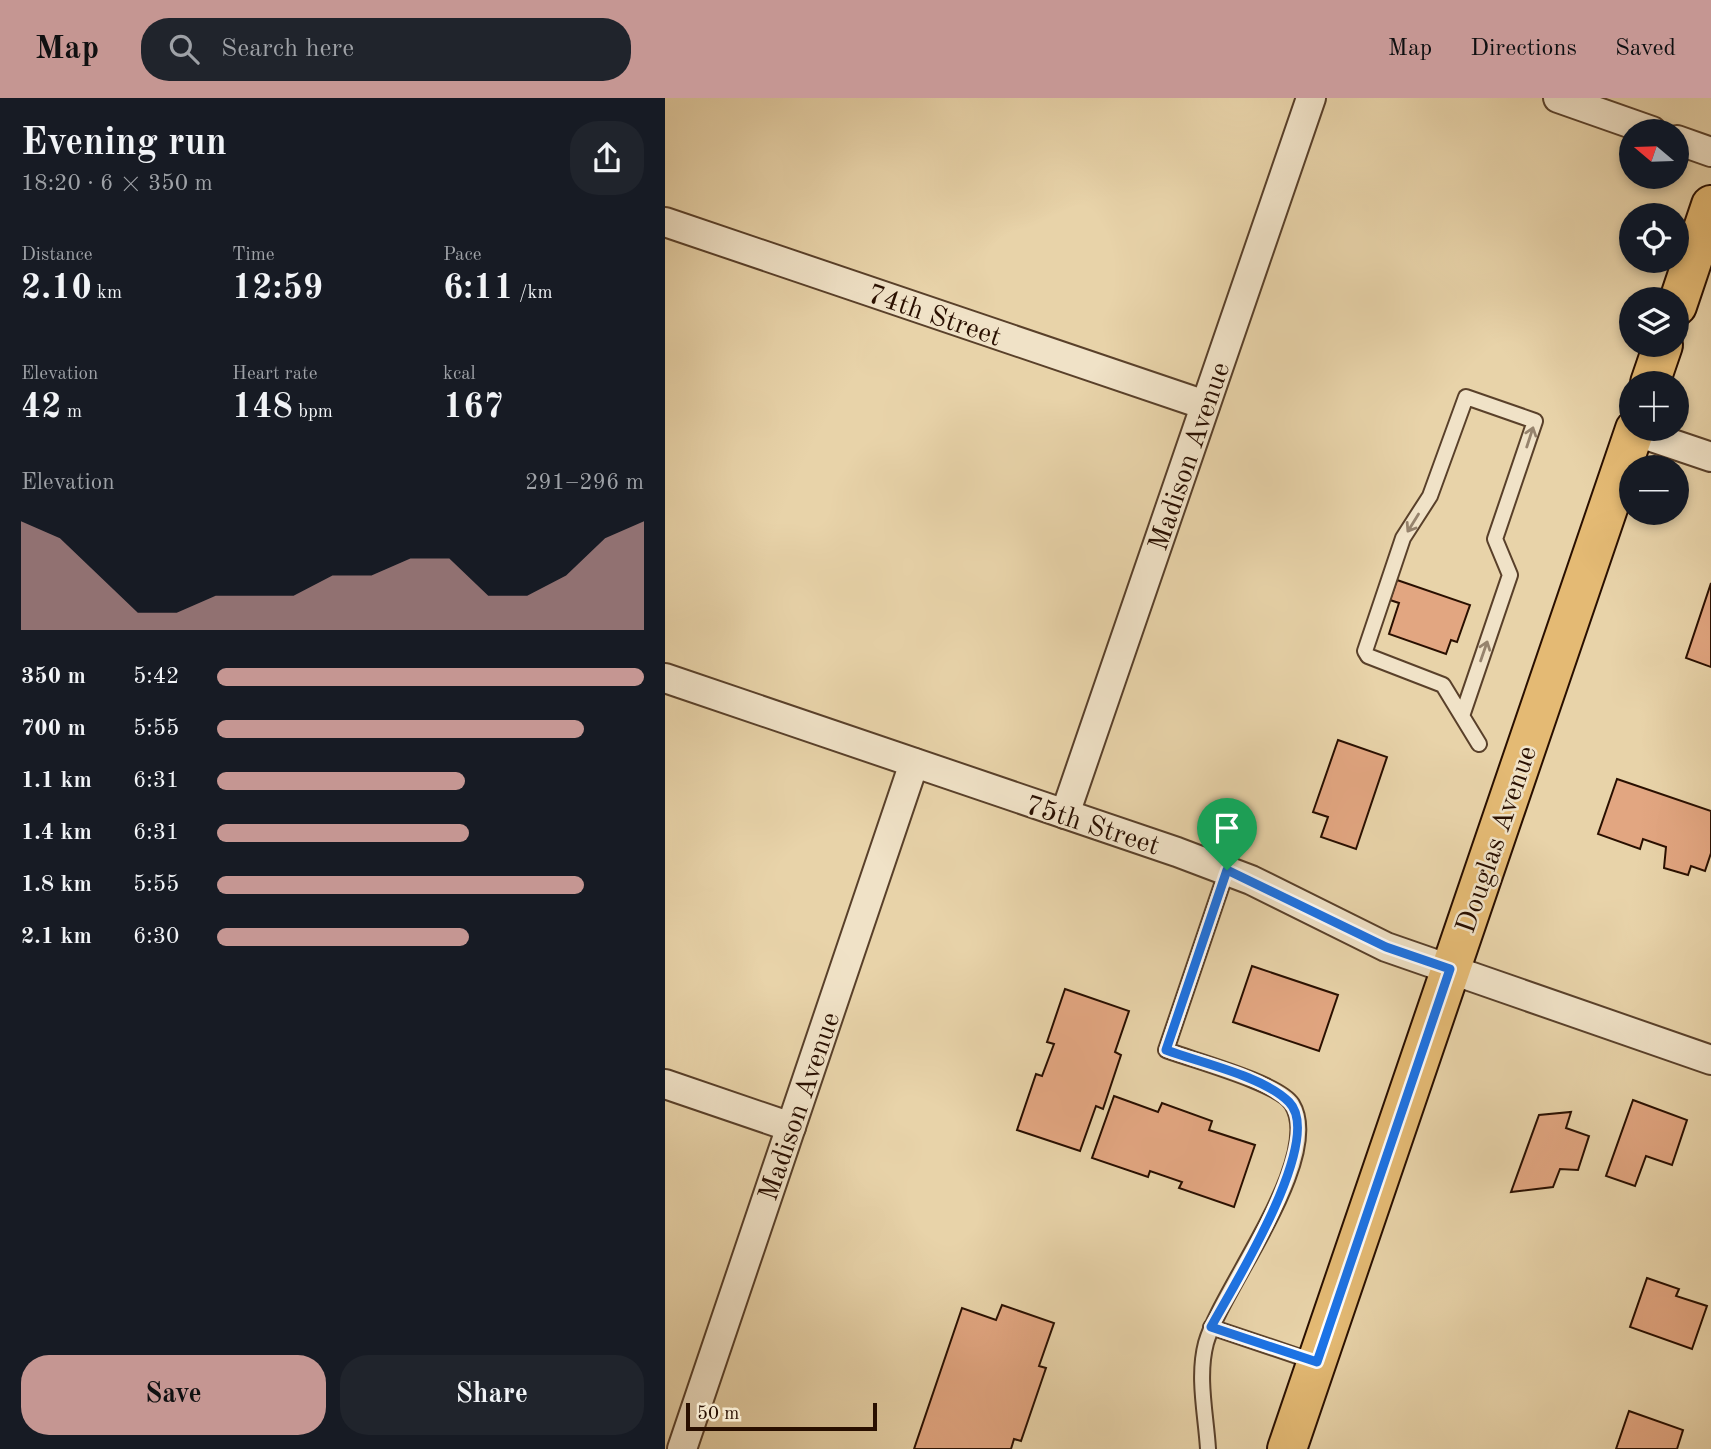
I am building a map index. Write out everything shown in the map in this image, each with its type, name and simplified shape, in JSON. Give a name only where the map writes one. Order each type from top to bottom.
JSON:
[{"type":"main road","points":[[1683,287],[1711,205]]},
{"type":"main road","name":"Douglas Avenue","points":[[1287,1449],[1630,441]]},
{"type":"street","name":"Madison Avenue","points":[[1065,814],[1311,98]]},
{"type":"street","points":[[1557,98],[1619,120]]},
{"type":"street","points":[[1689,144],[1711,152]]},
{"type":"street","name":"74th Street","points":[[665,222],[1205,405]]},
{"type":"street","points":[[1665,441],[1711,457]]},
{"type":"street","name":"75th Street","points":[[665,678],[1227,870],[1386,947],[1711,1060]]},
{"type":"street","name":"Madison Avenue","points":[[682,1449],[915,763]]},
{"type":"street","points":[[665,1084],[791,1127]]},
{"type":"lane","points":[[1462,716],[1510,575],[1495,540],[1535,421],[1466,397],[1430,496],[1403,538],[1365,650],[1368,656],[1443,685],[1479,744]]},
{"type":"lane","points":[[1208,1449],[1202,1369],[1211,1327],[1264,1230],[1293,1163],[1298,1141],[1292,1105],[1276,1090],[1166,1050],[1227,870]]},
{"type":"lane","points":[[1211,1327],[1317,1362]]},
{"type":"building","points":[[1397,580],[1470,605],[1457,642],[1451,640],[1446,654],[1389,634],[1399,603],[1390,600]]},
{"type":"building","points":[[1711,583],[1711,667],[1686,658]]},
{"type":"building","points":[[1338,740],[1387,757],[1356,849],[1321,837],[1328,817],[1313,812]]},
{"type":"building","points":[[1617,779],[1711,811],[1711,853],[1705,871],[1691,866],[1688,875],[1664,868],[1666,847],[1643,839],[1640,849],[1598,834]]},
{"type":"building","points":[[1252,966],[1338,995],[1319,1051],[1233,1022]]},
{"type":"building","points":[[1065,989],[1129,1011],[1115,1052],[1121,1055],[1103,1109],[1096,1106],[1080,1151],[1017,1130],[1036,1074],[1042,1076],[1054,1044],[1047,1042]]},
{"type":"building","points":[[1114,1096],[1158,1112],[1162,1103],[1212,1121],[1209,1130],[1255,1145],[1234,1207],[1179,1188],[1182,1182],[1150,1171],[1148,1177],[1092,1158]]},
{"type":"building","points":[[1633,1100],[1687,1120],[1672,1165],[1646,1156],[1635,1186],[1606,1176]]},
{"type":"building","points":[[1571,1112],[1566,1128],[1589,1136],[1578,1170],[1560,1169],[1553,1187],[1511,1192],[1539,1115]]},
{"type":"building","points":[[1647,1278],[1679,1289],[1676,1296],[1707,1306],[1692,1349],[1630,1327]]},
{"type":"building","points":[[1002,1305],[1054,1323],[1039,1366],[1046,1368],[1021,1441],[1014,1439],[1011,1449],[914,1449],[962,1308],[996,1320]]},
{"type":"building","points":[[1629,1411],[1683,1430],[1677,1449],[1616,1449]]},
{"type":"route","points":[[1227,870],[1386,947],[1450,969],[1317,1362],[1211,1327],[1264,1230],[1293,1163],[1298,1141],[1292,1105],[1276,1090],[1166,1050],[1227,870]]}]
